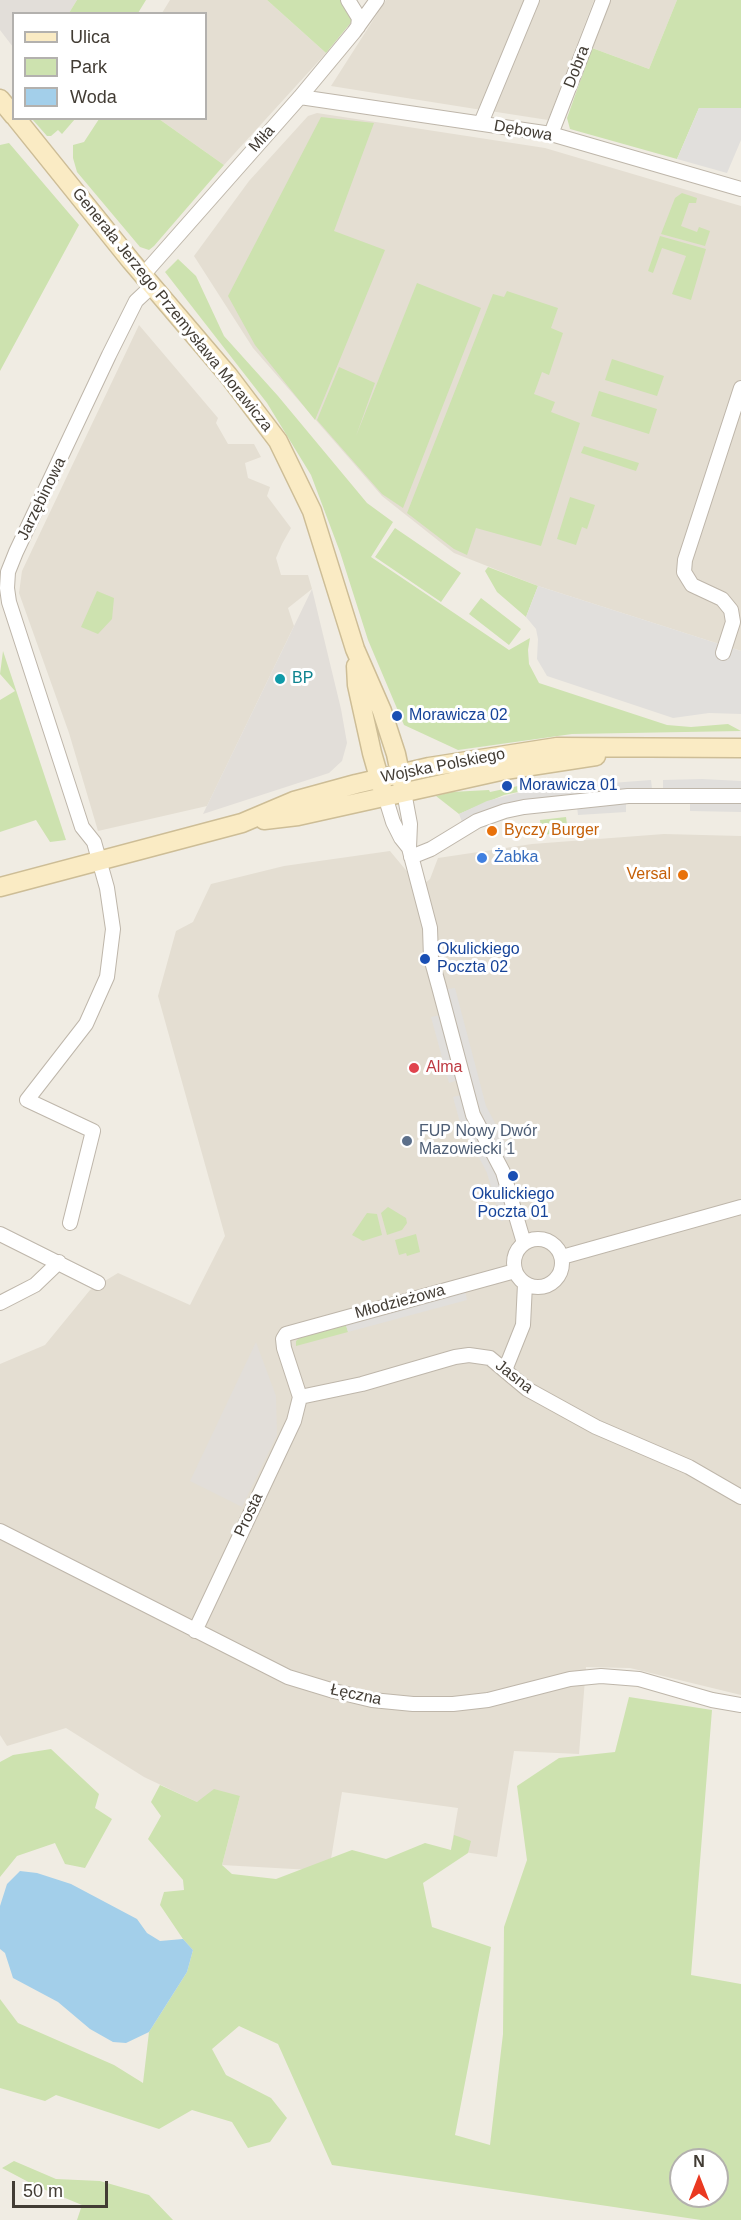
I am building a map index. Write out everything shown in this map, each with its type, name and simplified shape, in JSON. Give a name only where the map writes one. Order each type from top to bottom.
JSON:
[{"type":"street","points":[[348,0],[359,18],[358,27]]},
{"type":"street","name":"Miła","points":[[148,280],[358,27],[377,0]]},
{"type":"street","points":[[481,123],[532,0]]},
{"type":"street","name":"Dobra","points":[[551,134],[603,0]]},
{"type":"street","name":"Dębowa","points":[[300,97],[551,134],[741,189]]},
{"type":"street","name":"Generała Jerzego Przemysława Morawicza","points":[[0,99],[12,113]]},
{"type":"street","name":"Generała Jerzego Przemysława Morawicza","points":[[17,120],[228,375],[278,441],[312,511],[355,649],[381,711],[397,758],[402,783]]},
{"type":"street","name":"Jarzębinowa","points":[[70,1223],[93,1131],[27,1100],[86,1024],[107,977],[113,929],[100,860],[94,842],[82,827],[9,602],[8,572],[109,355],[148,280]]},
{"type":"street","points":[[723,653],[733,622],[731,610],[722,599],[692,585],[684,572],[685,560],[741,388]]},
{"type":"street","name":"Generała Jerzego Przemysława Morawicza","points":[[355,649],[357,685],[385,796]]},
{"type":"street","name":"Wojska Polskiego","points":[[0,887],[242,823],[298,816],[385,796],[402,783],[491,756],[557,747],[741,748]]},
{"type":"street","name":"Wojska Polskiego","points":[[242,823],[294,801],[380,778],[402,783]]},
{"type":"street","points":[[402,783],[410,824],[410,853],[430,928],[431,958],[473,1114],[503,1172],[524,1243]]},
{"type":"street","points":[[385,796],[400,838],[410,853]]},
{"type":"street","points":[[410,853],[431,849],[477,821],[524,807],[635,796],[741,796]]},
{"type":"street","points":[[562,1257],[741,1207]]},
{"type":"street","points":[[0,1234],[98,1283]]},
{"type":"street","points":[[533,1239],[543,1239],[552,1243],[562,1257],[563,1268],[557,1279],[548,1286],[536,1288],[525,1284],[515,1271],[514,1261],[517,1251],[524,1243],[533,1239]]},
{"type":"street","points":[[0,1303],[35,1285],[59,1262]]},
{"type":"street","name":"Młodzieżowa","points":[[300,1397],[284,1348],[283,1340],[286,1334],[515,1271]]},
{"type":"street","points":[[505,1370],[523,1325],[525,1284]]},
{"type":"street","name":"Jasna","points":[[300,1397],[362,1384],[455,1357],[469,1355],[490,1358],[527,1389],[586,1422],[689,1467],[741,1497]]},
{"type":"street","name":"Prosta","points":[[195,1631],[294,1421],[300,1397]]},
{"type":"street","name":"Łęczna","points":[[0,1531],[288,1677],[372,1700],[413,1704],[453,1704],[488,1700],[570,1679],[600,1676],[639,1679],[712,1700],[741,1705]]},
{"type":"shaded area","points":[[0,0],[77,0],[70,12],[12,12],[12,46],[0,30]]},
{"type":"shaded area","points":[[170,0],[267,0],[326,53],[224,165],[160,120],[207,120],[207,12],[163,12]]},
{"type":"shaded area","points":[[386,0],[528,0],[482,110],[331,86]]},
{"type":"shaded area","points":[[536,0],[594,0],[548,120],[490,111]]},
{"type":"shaded area","points":[[611,0],[677,0],[649,69],[592,48]]},
{"type":"shaded area","points":[[699,108],[741,108],[741,140],[727,173],[677,159]]},
{"type":"shaded area","points":[[317,113],[545,148],[741,206],[741,651],[538,586],[454,553],[382,496],[253,348],[194,256],[249,181],[308,116]]},
{"type":"shaded area","points":[[139,325],[218,418],[216,423],[228,444],[254,444],[261,457],[245,463],[248,478],[270,487],[267,496],[291,528],[276,558],[281,575],[308,575],[312,589],[288,608],[294,626],[207,806],[98,831],[69,733],[19,593],[22,571]]},
{"type":"shaded area","points":[[538,586],[741,651],[741,714],[709,713],[673,718],[547,676],[537,659],[536,629],[526,617]]},
{"type":"shaded area","points":[[312,589],[347,743],[342,761],[329,773],[203,814]]},
{"type":"shaded area","points":[[651,780],[652,789],[520,800],[491,809],[462,822],[459,814],[487,801],[532,789]]},
{"type":"shaded area","points":[[663,780],[741,781],[741,790],[663,789]]},
{"type":"shaded area","points":[[690,801],[741,803],[741,812],[690,811]]},
{"type":"shaded area","points":[[626,803],[626,812],[578,815],[577,807]]},
{"type":"shaded area","points":[[664,834],[741,836],[741,1695],[630,1668],[586,1667],[579,1754],[514,1751],[497,1857],[451,1850],[458,1808],[342,1792],[329,1871],[222,1865],[240,1796],[197,1802],[144,1777],[66,1728],[7,1746],[0,1735],[0,1364],[45,1345],[90,1290],[118,1273],[190,1305],[225,1236],[158,996],[176,931],[193,922],[211,884],[284,866],[390,851],[420,887],[430,879],[438,858],[532,844]]},
{"type":"shaded area","points":[[455,988],[486,1106],[513,1157],[505,1161],[480,1111],[447,989]]},
{"type":"shaded area","points":[[440,1015],[458,1080],[449,1083],[431,1017]]},
{"type":"shaded area","points":[[461,1095],[494,1165],[510,1219],[501,1221],[487,1173],[459,1119],[453,1097]]},
{"type":"shaded area","points":[[465,1290],[467,1300],[348,1332],[345,1322]]},
{"type":"shaded area","points":[[256,1342],[276,1396],[277,1435],[242,1507],[190,1481]]},
{"type":"green space","points":[[77,0],[146,0],[139,12],[70,12]]},
{"type":"green space","points":[[267,0],[356,0],[362,9],[326,53]]},
{"type":"green space","points":[[677,0],[741,0],[741,108],[699,108],[677,159],[570,129],[567,118],[592,48],[649,69]]},
{"type":"green space","points":[[321,117],[374,123],[334,231],[385,250],[315,420],[255,345],[228,296]]},
{"type":"green space","points":[[33,120],[74,120],[62,134],[58,130],[51,136],[47,136]]},
{"type":"green space","points":[[98,120],[160,120],[224,165],[149,250],[140,247],[77,172],[73,158],[73,145],[84,142]]},
{"type":"green space","points":[[9,143],[79,225],[0,371],[0,145]]},
{"type":"green space","points":[[682,193],[697,198],[696,203],[689,203],[681,226],[697,232],[699,227],[710,231],[705,246],[661,234],[675,198]]},
{"type":"green space","points":[[660,236],[706,249],[691,300],[672,294],[686,256],[662,248],[653,273],[648,271]]},
{"type":"green space","points":[[178,259],[196,276],[224,336],[278,396],[367,503],[393,522],[371,557],[509,650],[530,638],[529,664],[539,683],[667,725],[691,727],[728,724],[741,731],[572,734],[458,750],[404,725],[368,640],[340,552],[311,475],[267,403],[165,272]]},
{"type":"green space","points":[[417,283],[481,308],[403,508],[382,494],[317,420],[339,367],[375,383],[356,436]]},
{"type":"green space","points":[[507,291],[558,308],[551,328],[563,333],[549,375],[542,372],[534,394],[555,402],[551,412],[580,423],[541,546],[476,528],[467,555],[454,549],[407,513],[493,294],[504,297]]},
{"type":"green space","points":[[612,359],[664,376],[657,396],[605,380]]},
{"type":"green space","points":[[599,391],[657,409],[649,434],[591,416]]},
{"type":"green space","points":[[584,446],[639,463],[636,471],[581,453]]},
{"type":"green space","points":[[570,497],[595,505],[587,529],[582,527],[576,545],[557,539]]},
{"type":"green space","points":[[395,528],[461,573],[441,602],[375,557]]},
{"type":"green space","points":[[488,567],[538,586],[526,617],[497,592],[485,571]]},
{"type":"green space","points":[[97,591],[114,598],[112,619],[98,634],[81,627]]},
{"type":"green space","points":[[481,598],[521,629],[509,645],[469,614]]},
{"type":"green space","points":[[3,651],[66,840],[50,842],[36,820],[0,832],[0,700],[15,691],[0,674]]},
{"type":"green space","points":[[543,780],[563,786],[504,795],[459,814],[436,796],[451,792],[489,790],[490,792],[518,786],[518,783]]},
{"type":"green space","points":[[566,817],[568,832],[542,835],[540,820]]},
{"type":"green space","points":[[388,1207],[406,1218],[407,1223],[402,1230],[387,1235],[381,1213]]},
{"type":"green space","points":[[367,1213],[377,1214],[382,1235],[363,1241],[352,1235]]},
{"type":"green space","points":[[416,1234],[420,1252],[407,1256],[406,1253],[399,1255],[395,1240]]},
{"type":"green space","points":[[345,1322],[348,1332],[296,1346],[296,1341],[302,1333]]},
{"type":"green space","points":[[629,1697],[712,1710],[691,1975],[741,1984],[741,2220],[701,2220],[332,2165],[278,2044],[239,2026],[212,2049],[226,2075],[271,2098],[287,2118],[270,2142],[248,2148],[232,2122],[192,2110],[159,2129],[56,2095],[45,2101],[0,2088],[0,1999],[18,2023],[114,2065],[143,2083],[149,2032],[187,1972],[193,1950],[160,1905],[164,1892],[184,1890],[183,1880],[148,1839],[161,1816],[151,1802],[160,1785],[197,1802],[214,1789],[240,1796],[222,1865],[232,1874],[276,1879],[352,1850],[386,1859],[425,1843],[451,1850],[454,1835],[471,1841],[468,1853],[423,1883],[432,1927],[491,1947],[455,2135],[490,2145],[503,2034],[504,1927],[527,1860],[517,1786],[559,1758],[615,1752]]},
{"type":"green space","points":[[51,1749],[99,1794],[95,1808],[112,1819],[85,1868],[65,1864],[55,1843],[17,1856],[0,1877],[0,1762],[13,1755]]},
{"type":"green space","points":[[14,2161],[56,2179],[100,2181],[149,2195],[173,2220],[77,2220],[82,2205],[36,2186],[2,2168]]},
{"type":"water","points":[[20,1871],[37,1873],[71,1884],[137,1919],[147,1933],[160,1941],[183,1939],[193,1950],[187,1972],[149,2032],[126,2043],[113,2042],[90,2029],[58,2002],[13,1978],[5,1953],[0,1949],[0,1906],[7,1884]]},
{"type":"place","name":"BP","points":[[280,679]]},
{"type":"place","name":"Morawicza 02","points":[[397,716]]},
{"type":"place","name":"Morawicza 01","points":[[507,786]]},
{"type":"place","name":"Byczy Burger","points":[[492,831]]},
{"type":"place","name":"Żabka","points":[[482,858]]},
{"type":"place","name":"Versal","points":[[683,875]]},
{"type":"place","name":"Okulickiego Poczta 02","points":[[425,959]]},
{"type":"place","name":"Alma","points":[[414,1068]]},
{"type":"place","name":"FUP Nowy Dwór Mazowiecki 1","points":[[407,1141]]},
{"type":"place","name":"Okulickiego Poczta 01","points":[[513,1176]]}]
